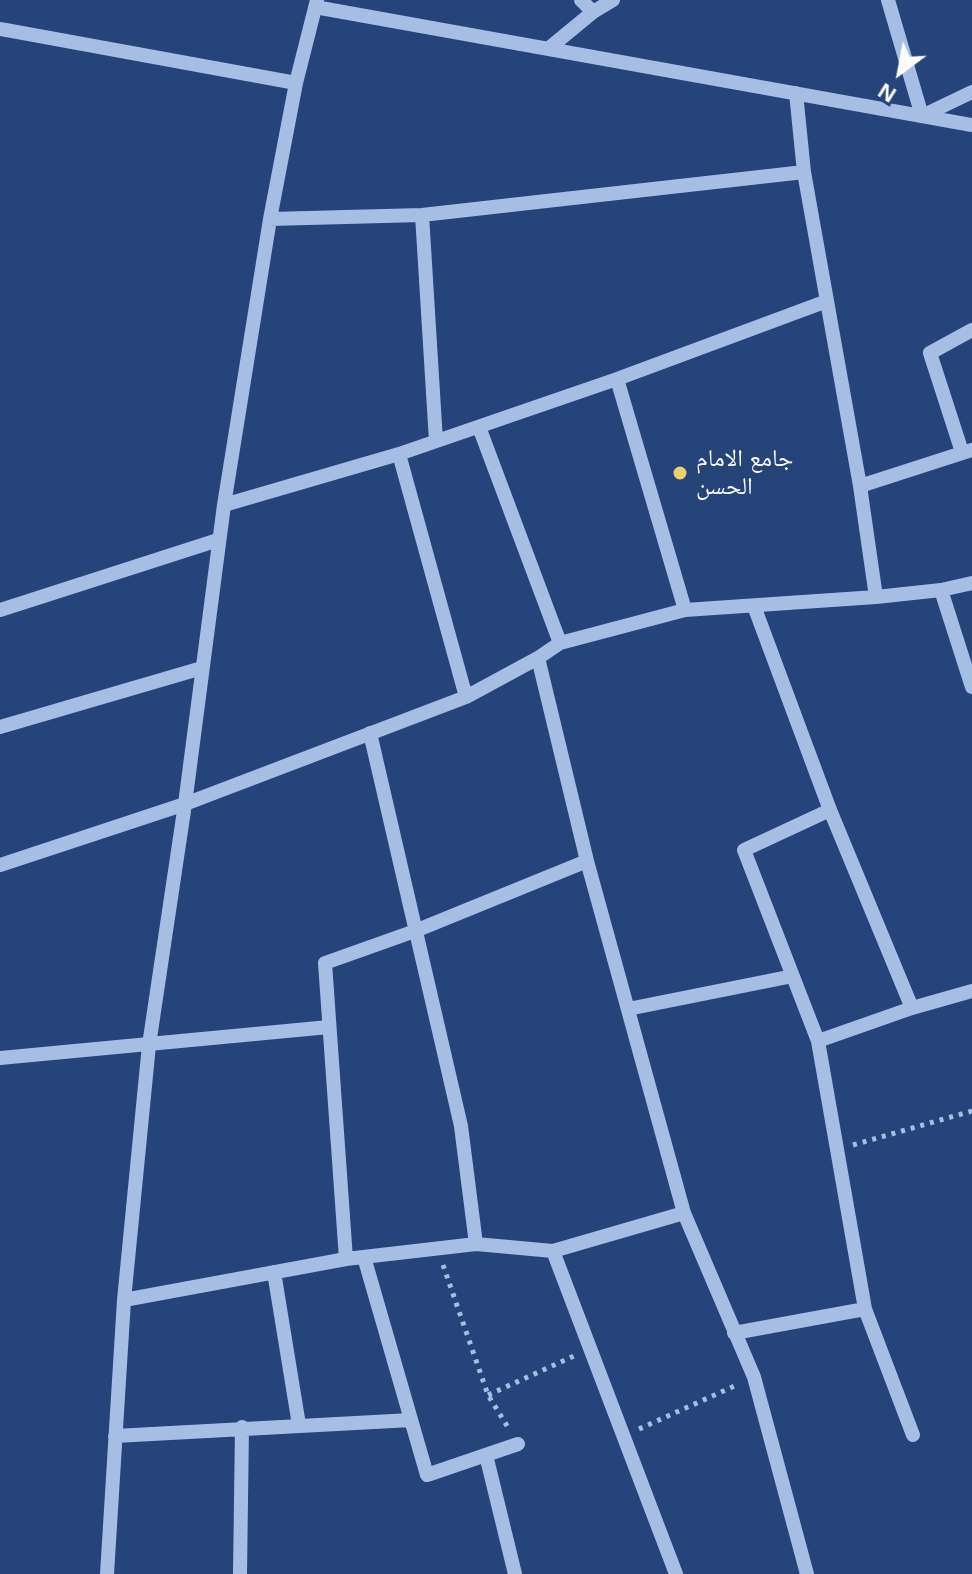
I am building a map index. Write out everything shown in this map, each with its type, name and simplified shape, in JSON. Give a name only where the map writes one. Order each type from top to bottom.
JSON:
[{"type":"street","points":[[581,0],[593,12]]},
{"type":"street","points":[[548,49],[593,12],[613,0]]},
{"type":"street","points":[[888,0],[922,116]]},
{"type":"street","points":[[107,1574],[124,1300],[149,1045],[185,804],[218,540],[270,219],[296,83],[316,4],[972,125]]},
{"type":"street","points":[[0,29],[296,83]]},
{"type":"street","points":[[922,116],[972,92]]},
{"type":"street","points":[[796,93],[804,172],[860,486],[876,597]]},
{"type":"street","points":[[270,219],[422,215],[804,172]]},
{"type":"street","points":[[422,215],[436,441]]},
{"type":"street","points":[[224,505],[399,454],[479,427],[827,301]]},
{"type":"street","points":[[860,486],[967,451],[930,353],[972,330]]},
{"type":"street","points":[[617,379],[685,610]]},
{"type":"street","points":[[479,427],[560,643]]},
{"type":"street","points":[[399,454],[466,697]]},
{"type":"street","points":[[0,610],[218,540]]},
{"type":"street","points":[[0,865],[185,804],[466,697],[560,643],[685,610],[876,597],[941,590],[972,583]]},
{"type":"street","points":[[941,590],[972,687]]},
{"type":"street","points":[[754,606],[830,810],[912,1008]]},
{"type":"street","points":[[538,658],[587,861],[684,1213],[754,1377],[807,1574]]},
{"type":"street","points":[[0,727],[202,668]]},
{"type":"street","points":[[370,733],[461,1126],[476,1244]]},
{"type":"street","points":[[830,810],[744,850],[818,1041],[865,1309],[913,1435]]},
{"type":"street","points":[[346,1259],[325,963],[415,931],[587,861]]},
{"type":"street","points":[[628,1009],[793,976]]},
{"type":"street","points":[[818,1041],[972,991]]},
{"type":"street","points":[[0,1058],[329,1027]]},
{"type":"street","points":[[124,1300],[346,1259],[438,1248],[476,1244],[553,1251],[684,1213]]},
{"type":"street","points":[[553,1251],[676,1574]]},
{"type":"street","points":[[364,1257],[427,1475],[518,1444]]},
{"type":"street","points":[[274,1272],[299,1425]]},
{"type":"street","points":[[734,1333],[865,1309]]},
{"type":"street","points":[[115,1436],[411,1420]]},
{"type":"street","points":[[240,1574],[242,1427]]},
{"type":"street","points":[[486,1455],[515,1574]]},
{"type":"path","points":[[837,1150],[972,1111]]},
{"type":"path","points":[[438,1248],[488,1395],[518,1444]]},
{"type":"path","points":[[488,1395],[590,1348]]},
{"type":"path","points":[[623,1436],[754,1377]]},
{"type":"place","name":"جامع الامام الحسن","points":[[680,473]]}]
